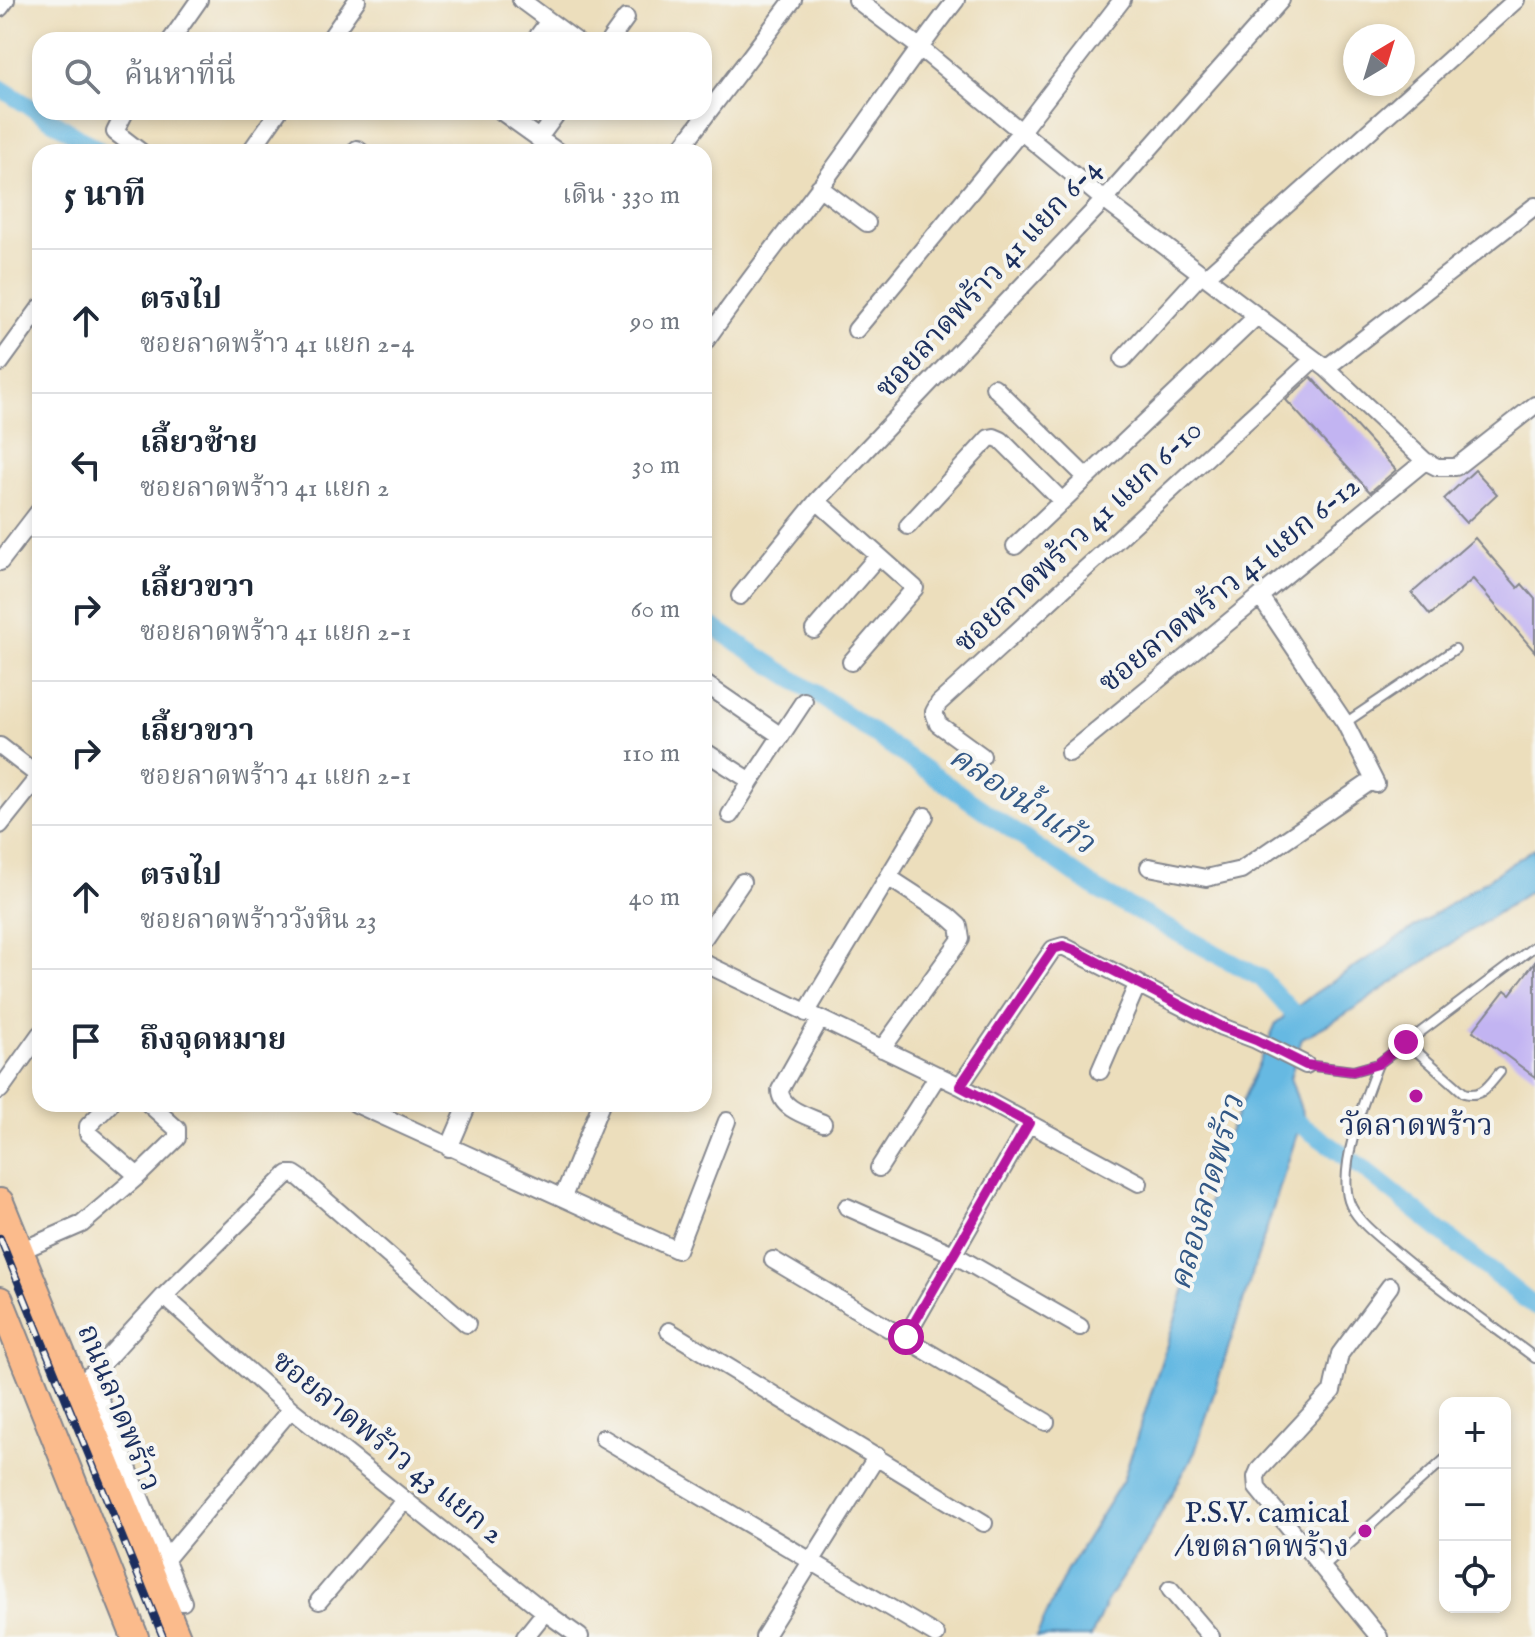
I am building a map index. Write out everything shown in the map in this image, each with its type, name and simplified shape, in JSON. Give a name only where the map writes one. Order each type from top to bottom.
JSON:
[{"type":"main road","name":"ถนนลาดพร้าว","points":[[0,1202],[83,1383],[177,1637]]},
{"type":"main road","points":[[0,1300],[135,1637]]},
{"type":"street","points":[[0,8],[6,0]]},
{"type":"street","points":[[177,32],[199,0]]},
{"type":"street","points":[[335,32],[357,0]]},
{"type":"street","points":[[521,0],[564,32]]},
{"type":"street","points":[[712,107],[793,0]]},
{"type":"street","points":[[857,0],[919,47],[1104,200],[1320,364],[1425,461],[1437,467],[1456,467],[1535,405]]},
{"type":"street","points":[[712,332],[956,0]]},
{"type":"street","points":[[856,330],[1021,131],[1122,0]]},
{"type":"street","name":"ซอยลาดพร้าว 41 แยก 6-4","points":[[740,596],[817,501],[1104,200],[1281,0]]},
{"type":"street","points":[[1123,359],[1203,275],[1516,0]]},
{"type":"street","points":[[616,32],[626,18]]},
{"type":"street","points":[[541,32],[549,21]]},
{"type":"street","points":[[121,120],[115,132],[131,144]]},
{"type":"street","points":[[256,144],[272,120]]},
{"type":"street","points":[[513,120],[546,144]]},
{"type":"street","points":[[538,139],[552,120]]},
{"type":"street","points":[[684,144],[702,120]]},
{"type":"street","points":[[819,187],[867,223]]},
{"type":"street","points":[[1320,364],[1535,206]]},
{"type":"street","points":[[1015,546],[1257,316]]},
{"type":"street","points":[[2,355],[32,318]]},
{"type":"street","name":"ซอยลาดพร้าว 41 แยก 6-10","points":[[982,756],[938,724],[934,712],[939,703],[1320,364]]},
{"type":"street","points":[[994,387],[1086,477]]},
{"type":"street","points":[[908,526],[989,438],[994,437],[1001,440],[1062,501]]},
{"type":"street","name":"ซอยลาดพร้าว 41 แยก 6-12","points":[[1069,753],[1425,461]]},
{"type":"street","points":[[817,501],[915,588],[851,662]]},
{"type":"street","points":[[0,562],[32,520]]},
{"type":"street","points":[[814,630],[878,556]]},
{"type":"street","points":[[1149,867],[1206,878],[1241,870],[1374,782],[1345,723],[1261,598]]},
{"type":"street","points":[[712,689],[781,736]]},
{"type":"street","points":[[730,815],[804,701]]},
{"type":"street","points":[[0,746],[32,770]]},
{"type":"street","points":[[712,756],[751,781]]},
{"type":"street","points":[[0,825],[32,784]]},
{"type":"street","points":[[823,1123],[785,1104],[780,1090],[813,1016],[888,877],[925,816]]},
{"type":"street","points":[[882,1049],[961,939],[959,926],[948,916],[888,877]]},
{"type":"street","points":[[712,926],[742,882]]},
{"type":"street","points":[[960,1086],[1053,949],[1063,946],[1222,1027],[1306,1065]]},
{"type":"street","points":[[712,967],[960,1086],[1139,1183]]},
{"type":"street","points":[[1100,1071],[1138,983]]},
{"type":"street","points":[[0,1090],[32,1045]]},
{"type":"street","points":[[879,1168],[938,1075]]},
{"type":"street","points":[[102,1112],[88,1126],[88,1133],[138,1176]]},
{"type":"street","points":[[20,1251],[82,1224],[177,1138],[178,1133],[157,1112]]},
{"type":"street","points":[[373,1112],[677,1250],[727,1121]]},
{"type":"street","points":[[449,1148],[465,1112]]},
{"type":"street","points":[[563,1197],[598,1112]]},
{"type":"street","points":[[906,1337],[1029,1123]]},
{"type":"street","points":[[183,1602],[83,1383],[164,1296],[288,1174],[294,1174],[467,1324]]},
{"type":"street","points":[[847,1207],[953,1254],[1080,1327]]},
{"type":"street","points":[[773,1260],[1046,1422]]},
{"type":"street","points":[[1379,1637],[1257,1488],[1256,1477],[1332,1391],[1340,1354],[1390,1286]]},
{"type":"street","name":"ซอยลาดพร้าว 43 แยก 2","points":[[164,1296],[291,1409],[580,1637]]},
{"type":"street","points":[[669,1331],[984,1523]]},
{"type":"street","points":[[165,1560],[291,1409]]},
{"type":"street","points":[[603,1438],[936,1635]]},
{"type":"street","points":[[764,1637],[877,1456]]},
{"type":"street","points":[[319,1601],[405,1500]]},
{"type":"street","points":[[1170,1589],[1211,1637]]},
{"type":"street","points":[[525,1637],[545,1612]]},
{"type":"lane","points":[[1345,723],[1455,649]]},
{"type":"lane","points":[[1306,1065],[1353,1071],[1378,1064],[1535,946]]},
{"type":"lane","points":[[1406,1042],[1464,1093],[1474,1096],[1482,1093],[1500,1072]]},
{"type":"lane","points":[[1378,1064],[1358,1113],[1347,1176],[1351,1205],[1370,1229],[1407,1262],[1535,1358]]},
{"type":"lane","points":[[1323,1568],[1439,1464]]},
{"type":"water","points":[[1535,848],[1535,888],[1338,1019],[1302,1038],[1290,1078],[1303,1115],[1195,1452],[1143,1546],[1108,1599],[1091,1637],[1036,1637],[1066,1572],[1123,1480],[1203,1233],[1218,1158],[1276,1023],[1315,993]]},
{"type":"building","points":[[1311,377],[1396,470],[1370,492],[1286,400]]},
{"type":"building","points":[[1475,470],[1497,494],[1466,523],[1444,499]]},
{"type":"building","points":[[1475,538],[1518,588],[1522,584],[1535,599],[1535,652],[1473,579],[1430,615],[1412,593]]},
{"type":"building","points":[[1535,962],[1535,1077],[1473,1031],[1505,990],[1510,994]]},
{"type":"waterway","name":"คลองน้ำแก้ว","points":[[0,88],[32,108]]},
{"type":"waterway","name":"คลองน้ำแก้ว","points":[[51,120],[89,144]]},
{"type":"waterway","name":"คลองน้ำแก้ว","points":[[712,626],[827,701],[1098,890],[1261,978],[1305,1026]]},
{"type":"waterway","points":[[1281,1111],[1364,1169],[1535,1307]]},
{"type":"railway","points":[[0,1238],[163,1637]]},
{"type":"place","name":"วัดลาดพร้าว","points":[[1416,1096]]},
{"type":"place","name":"P.S.V. camical /เขตลาดพร้าง","points":[[1365,1531]]},
{"type":"route","points":[[906,1337],[1029,1123],[960,1086],[1053,949],[1063,946],[1074,950],[1222,1027],[1306,1065],[1353,1071],[1378,1064],[1406,1042]]},
{"type":"water label","name":"คลองลาดพร้าว","points":[[1208,1193]]}]
